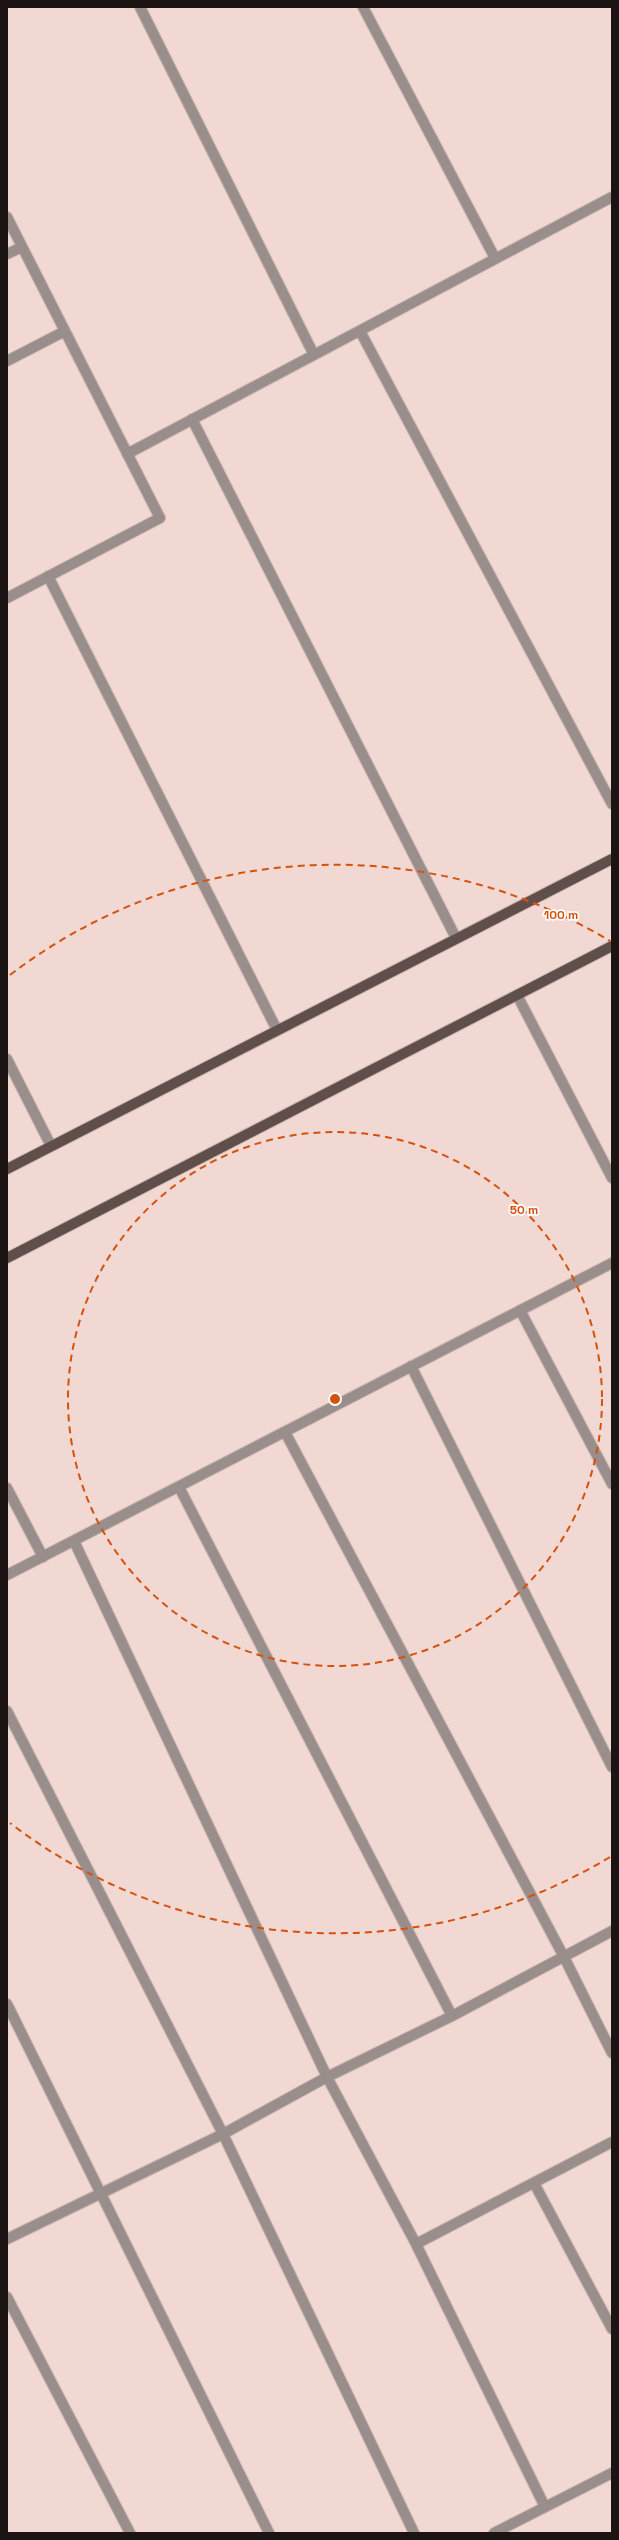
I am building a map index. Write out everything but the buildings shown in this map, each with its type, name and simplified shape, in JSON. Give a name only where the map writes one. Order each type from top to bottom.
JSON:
[{"type":"main road","points":[[7,1168],[612,859]]},
{"type":"main road","points":[[7,1258],[612,946]]},
{"type":"street","points":[[140,7],[314,355]]},
{"type":"street","points":[[363,7],[495,258]]},
{"type":"street","points":[[127,454],[612,197]]},
{"type":"street","points":[[7,217],[160,518],[7,598]]},
{"type":"street","points":[[7,254],[22,247]]},
{"type":"street","points":[[360,331],[612,804]]},
{"type":"street","points":[[7,361],[65,332]]},
{"type":"street","points":[[192,419],[456,938]]},
{"type":"street","points":[[48,576],[277,1030]]},
{"type":"street","points":[[517,995],[612,1178]]},
{"type":"street","points":[[7,1059],[51,1146]]},
{"type":"street","points":[[7,1575],[612,1263]]},
{"type":"street","points":[[520,1310],[612,1484]]},
{"type":"street","points":[[411,1366],[612,1767]]},
{"type":"street","points":[[285,1432],[564,1957],[612,2053]]},
{"type":"street","points":[[179,1487],[452,2016]]},
{"type":"street","points":[[7,1488],[43,1557]]},
{"type":"street","points":[[74,1540],[327,2077],[416,2244],[545,2507]]},
{"type":"street","points":[[7,1711],[223,2134],[414,2533]]},
{"type":"street","points":[[7,2239],[223,2134],[327,2077],[452,2016],[612,1931]]},
{"type":"street","points":[[7,2004],[269,2533]]},
{"type":"street","points":[[416,2244],[612,2142]]},
{"type":"street","points":[[534,2183],[612,2329]]},
{"type":"street","points":[[7,2297],[130,2533]]},
{"type":"street","points":[[494,2533],[612,2473]]}]
